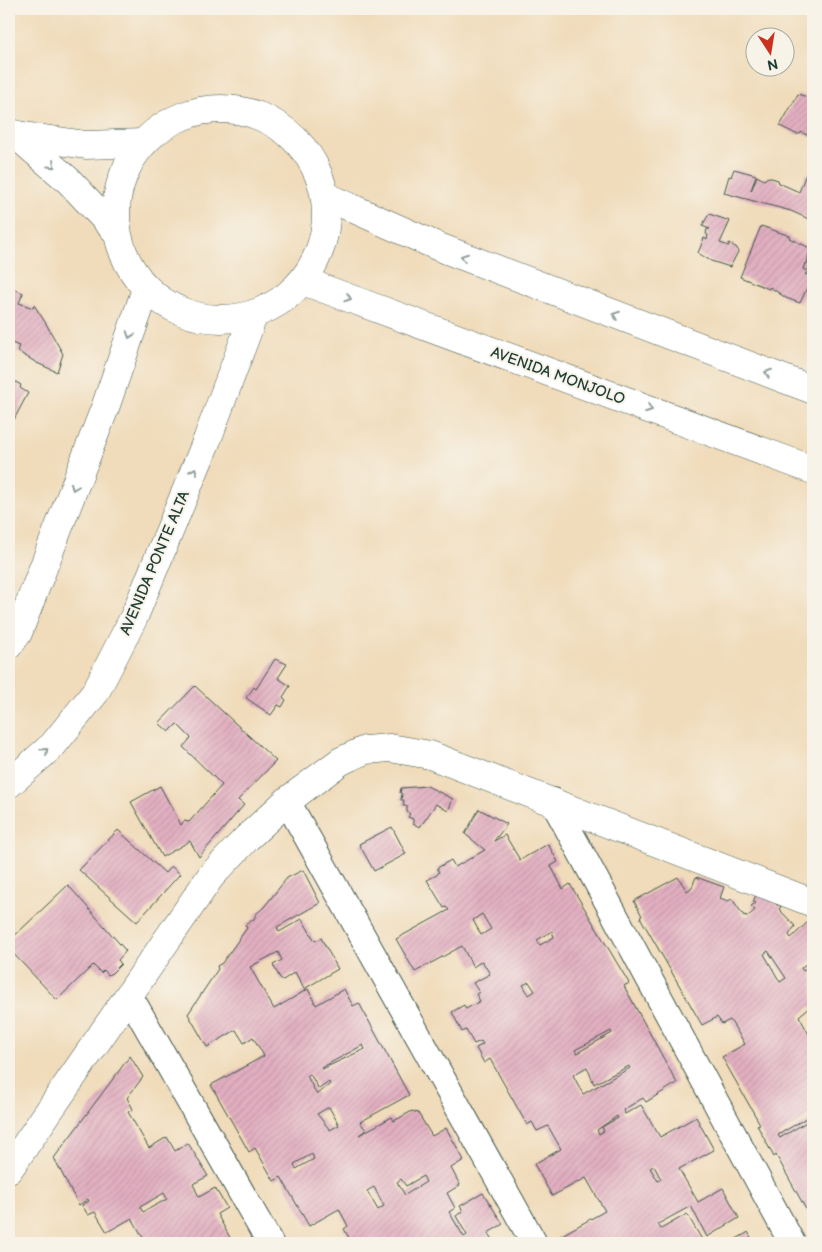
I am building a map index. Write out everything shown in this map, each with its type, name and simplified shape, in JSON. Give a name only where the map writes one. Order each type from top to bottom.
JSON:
[{"type":"main road","points":[[201,110],[234,110],[267,119],[294,138],[314,164],[325,196],[326,226],[319,255],[303,281],[281,301],[254,314],[225,320],[196,317],[169,307],[146,289],[126,262],[116,231],[119,184],[143,143],[169,122],[201,110]]},
{"type":"main road","points":[[12,133],[86,145],[143,143]]},
{"type":"main road","points":[[12,133],[68,181],[116,231]]},
{"type":"main road","points":[[325,196],[439,247],[813,390]]},
{"type":"main road","name":"AVENIDA MONJOLO","points":[[303,281],[813,470]]},
{"type":"main road","points":[[9,645],[18,633],[103,414],[146,289]]},
{"type":"main road","name":"AVENIDA PONTE ALTA","points":[[9,784],[52,745],[95,693],[137,608],[207,440],[254,314]]},
{"type":"main road","points":[[9,1169],[211,876],[247,838],[287,801],[341,761],[365,750],[390,748],[430,755],[813,903]]},
{"type":"street","points":[[287,801],[534,1243]]},
{"type":"street","points":[[553,801],[792,1243]]},
{"type":"street","points":[[129,994],[270,1243]]},
{"type":"building","points":[[798,94],[813,99],[813,138],[801,132],[796,134],[780,126]]},
{"type":"building","points":[[734,169],[756,175],[751,191],[757,176],[764,180],[768,177],[778,180],[779,183],[799,192],[806,174],[812,176],[813,172],[813,221],[791,211],[724,193],[729,176],[731,177]]},
{"type":"building","points":[[709,214],[730,221],[720,243],[729,246],[729,243],[737,248],[738,252],[730,267],[711,261],[698,253],[704,238],[707,240],[707,229],[710,229],[702,226]]},
{"type":"building","points":[[761,226],[790,236],[789,238],[810,248],[807,264],[805,263],[803,269],[806,271],[809,268],[810,270],[805,274],[812,277],[800,303],[786,298],[770,287],[769,289],[740,277]]},
{"type":"building","points":[[9,287],[23,293],[19,303],[33,308],[34,305],[45,322],[63,354],[57,372],[17,351],[19,346],[9,342]]},
{"type":"building","points":[[9,378],[21,385],[20,388],[28,393],[9,429]]},
{"type":"building","points":[[275,659],[287,664],[278,678],[290,686],[283,697],[286,700],[282,707],[278,705],[271,715],[246,698],[254,687],[256,689]]},
{"type":"building","points":[[195,686],[276,761],[238,800],[244,805],[199,857],[190,841],[162,857],[131,802],[160,786],[181,825],[184,821],[189,822],[222,785],[183,747],[191,738],[177,724],[169,732],[159,723]]},
{"type":"building","points":[[427,786],[453,799],[448,811],[436,804],[420,827],[413,824],[413,819],[408,817],[410,814],[407,812],[407,806],[403,806],[404,800],[401,800],[402,794],[400,793],[401,788]]},
{"type":"building","points":[[479,809],[507,824],[494,841],[505,835],[520,860],[548,844],[558,862],[551,866],[563,889],[570,884],[629,983],[624,986],[677,1083],[646,1102],[643,1098],[623,1110],[625,1114],[641,1105],[660,1137],[696,1117],[714,1150],[679,1169],[698,1202],[723,1188],[739,1218],[707,1237],[691,1206],[658,1224],[661,1229],[687,1214],[704,1243],[564,1243],[560,1236],[605,1211],[586,1178],[552,1196],[534,1164],[561,1149],[548,1126],[537,1131],[532,1122],[527,1125],[490,1059],[484,1063],[476,1048],[483,1044],[481,1041],[474,1044],[466,1030],[462,1032],[452,1012],[464,1005],[466,1009],[480,1001],[476,994],[479,992],[473,983],[490,974],[482,961],[473,967],[462,946],[415,972],[396,939],[449,910],[446,907],[444,908],[427,880],[437,875],[439,872],[437,868],[451,860],[455,867],[485,850],[465,834]],"holes":[[[482,914],[491,929],[481,935],[473,920]],[[552,931],[554,937],[540,945],[537,940]],[[529,982],[535,991],[529,995],[523,985]],[[611,1031],[612,1033],[577,1053],[575,1050]],[[629,1066],[630,1068],[583,1094],[573,1075],[587,1067],[594,1084]],[[617,1116],[618,1118],[602,1127],[604,1131],[599,1134],[597,1130]],[[654,1166],[661,1179],[658,1181],[650,1168]]]},
{"type":"building","points":[[392,827],[406,854],[374,871],[359,844]]},
{"type":"building","points":[[118,830],[165,873],[171,866],[180,874],[137,922],[79,870]]},
{"type":"building","points":[[303,870],[320,903],[277,927],[279,932],[302,919],[315,941],[321,938],[338,969],[304,989],[295,972],[283,980],[280,978],[273,965],[282,960],[278,952],[250,967],[274,1009],[308,989],[316,1005],[344,989],[353,1006],[359,1003],[409,1095],[360,1122],[366,1130],[359,1135],[392,1117],[394,1121],[412,1111],[418,1113],[432,1136],[446,1128],[464,1160],[451,1168],[460,1185],[447,1193],[455,1208],[449,1212],[464,1237],[467,1235],[456,1216],[463,1211],[460,1206],[483,1193],[503,1224],[488,1233],[494,1243],[352,1243],[344,1229],[348,1226],[339,1209],[309,1226],[281,1177],[274,1181],[255,1148],[249,1152],[211,1085],[264,1056],[253,1037],[244,1043],[236,1030],[207,1047],[188,1014],[218,969],[217,966],[222,963],[247,928],[245,925],[254,919],[256,914],[287,878]],"holes":[[[363,1045],[365,1049],[322,1069]],[[310,1074],[319,1089],[329,1082],[330,1084],[317,1095],[307,1076]],[[329,1107],[339,1125],[330,1130],[317,1114]],[[312,1154],[314,1159],[296,1169],[294,1164]],[[423,1176],[426,1182],[405,1195],[397,1182],[401,1179],[406,1186]],[[374,1187],[384,1206],[378,1210],[367,1191]]]},
{"type":"building","points":[[678,877],[687,891],[692,887],[696,877],[724,887],[720,898],[728,901],[732,899],[744,916],[746,915],[747,917],[755,910],[751,906],[756,903],[753,902],[756,895],[766,895],[777,905],[780,905],[779,909],[795,926],[789,935],[791,938],[813,917],[813,958],[801,968],[803,971],[812,966],[813,968],[813,1009],[811,1006],[799,1016],[813,1042],[813,1094],[810,1096],[813,1102],[813,1114],[778,1135],[780,1138],[813,1118],[813,1222],[776,1155],[774,1157],[757,1125],[760,1124],[722,1057],[745,1044],[730,1020],[722,1024],[717,1017],[702,1025],[640,917],[642,916],[634,901]],"holes":[[[768,951],[786,978],[780,982],[764,954]]]},
{"type":"building","points":[[68,885],[126,951],[118,960],[121,964],[112,973],[108,975],[104,970],[101,973],[93,965],[57,1000],[9,949],[9,941]]},
{"type":"building","points":[[130,1056],[143,1077],[127,1098],[133,1109],[128,1112],[149,1148],[167,1137],[175,1151],[188,1143],[208,1176],[193,1184],[199,1197],[215,1188],[227,1208],[217,1214],[233,1243],[146,1243],[132,1218],[107,1232],[95,1212],[88,1215],[82,1205],[89,1201],[88,1199],[79,1205],[54,1158]],"holes":[[[164,1193],[167,1199],[143,1212],[140,1207]]]},
{"type":"building","points":[[747,1233],[754,1243],[729,1243]]}]
